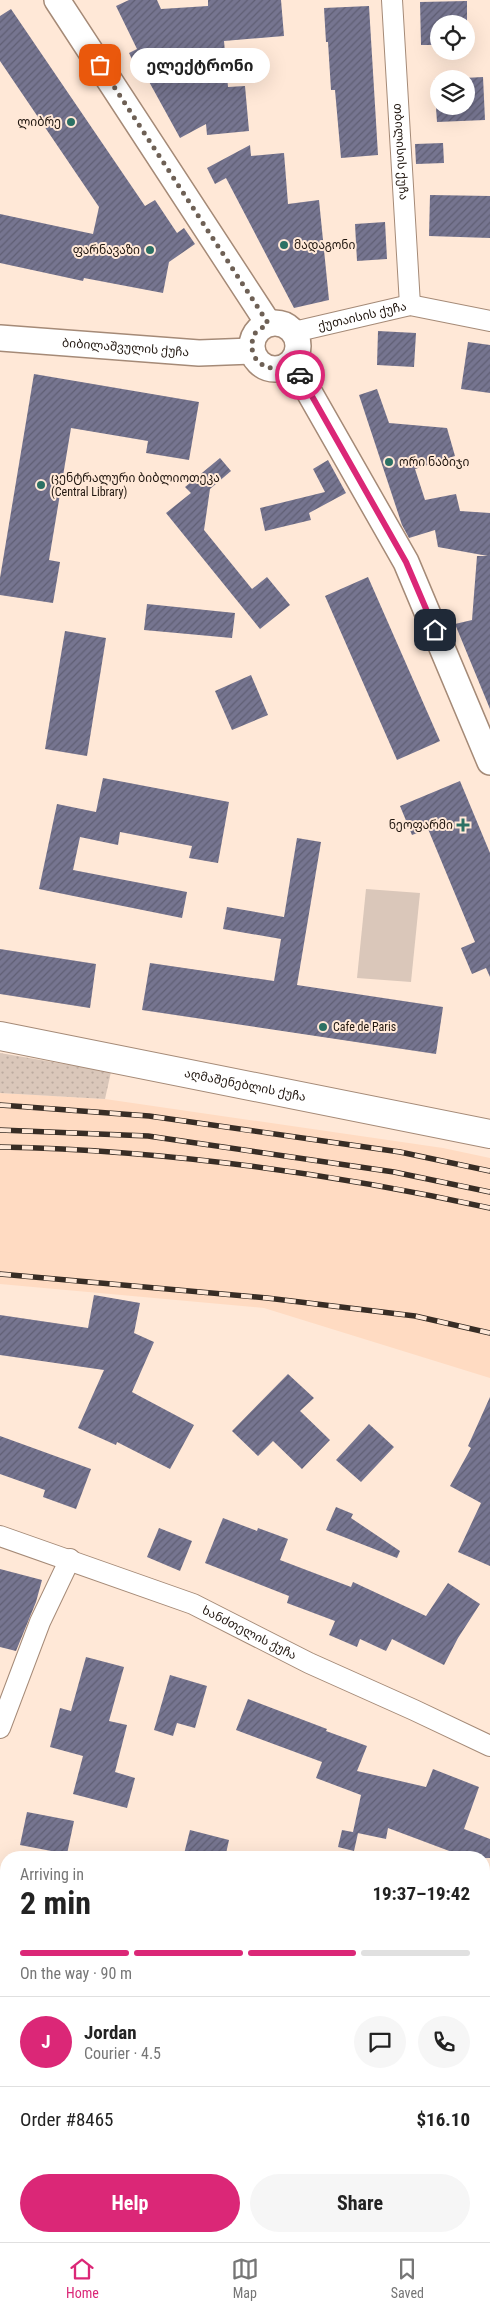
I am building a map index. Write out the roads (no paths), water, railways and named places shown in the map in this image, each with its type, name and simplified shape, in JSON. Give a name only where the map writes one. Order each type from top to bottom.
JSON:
[{"type":"main road","name":"აღმაშენებლის ქუჩა","points":[[0,1036],[490,1134]]},
{"type":"street","points":[[58,0],[268,323]]},
{"type":"street","name":"თბილისის ქუჩა","points":[[392,0],[410,305]]},
{"type":"street","name":"ქუთაისის ქუჩა","points":[[294,332],[410,305],[490,321]]},
{"type":"street","points":[[268,323],[282,323],[294,332],[298,347],[292,362],[285,367],[268,368],[261,365],[252,351],[254,334],[268,323]]},
{"type":"street","name":"ბიბილაშვულის ქუჩა","points":[[0,338],[199,353],[252,351]]},
{"type":"street","points":[[292,362],[406,562],[490,762]]},
{"type":"street","name":"ხანძთელის ქუჩა","points":[[0,1536],[70,1559],[193,1604],[309,1663],[490,1746]]},
{"type":"street","points":[[0,1728],[40,1622],[70,1559]]},
{"type":"railway","points":[[0,1105],[149,1116],[400,1152],[490,1171]]},
{"type":"railway","points":[[0,1130],[148,1136],[394,1172],[490,1192]]},
{"type":"railway","points":[[0,1147],[124,1153],[246,1165],[369,1184],[490,1208]]},
{"type":"railway","points":[[0,1274],[267,1298],[415,1316],[490,1333]]},
{"type":"place","name":"ელექტრონი","points":[[100,65]]},
{"type":"place","name":"ლიბრე","points":[[71,122]]},
{"type":"place","name":"მადაგონი","points":[[284,245]]},
{"type":"place","name":"ფარნავაზი","points":[[150,250]]},
{"type":"place","name":"ორი ნაბიჯი","points":[[389,462]]},
{"type":"place","name":"ცენტრალური ბიბლიოთეკა (Central Library)","points":[[41,485]]},
{"type":"place","name":"ნეოფარმი","points":[[463,825]]},
{"type":"place","name":"Cafe de Paris","points":[[323,1027]]}]
